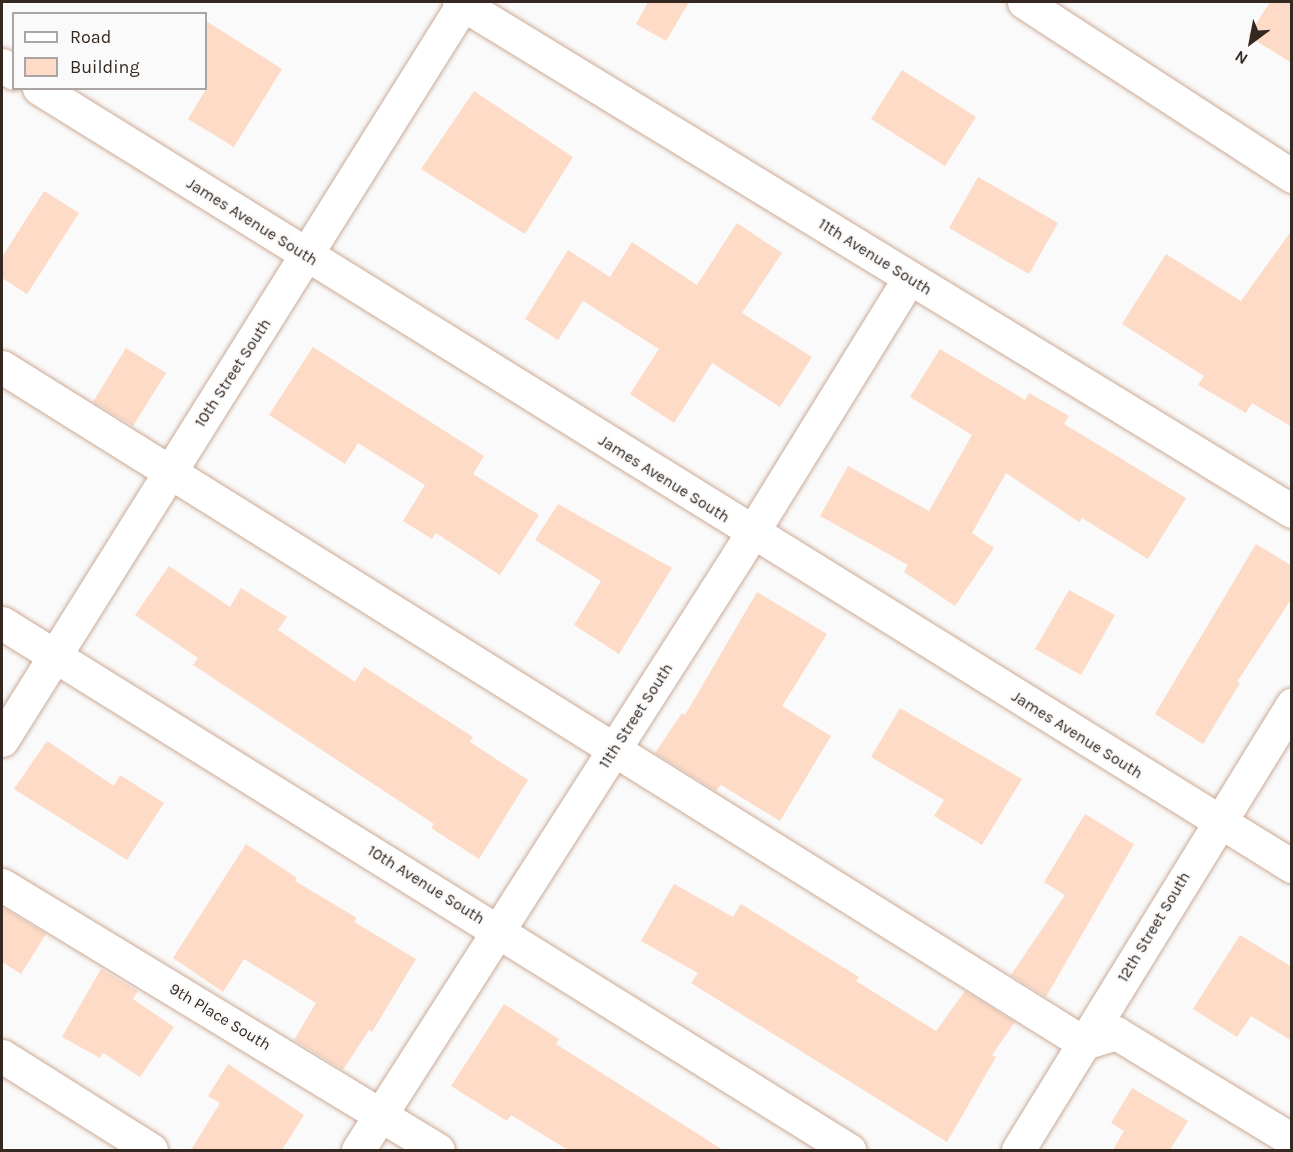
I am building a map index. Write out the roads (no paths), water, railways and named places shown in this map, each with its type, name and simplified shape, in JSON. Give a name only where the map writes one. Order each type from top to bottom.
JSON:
[{"type":"street","points":[[1024,2],[1292,176]]},
{"type":"street","name":"10th Street South","points":[[2,740],[53,655],[308,257],[461,3]]},
{"type":"street","name":"11th Avenue South","points":[[461,3],[1292,511]]},
{"type":"street","name":"James Avenue South","points":[[42,90],[751,534],[1292,866]]},
{"type":"street","name":"11th Street South","points":[[358,1150],[751,534],[909,278]]},
{"type":"street","points":[[2,367],[1084,1043],[1116,1032],[1292,1140]]},
{"type":"street","name":"10th Avenue South","points":[[2,623],[499,930],[849,1150]]},
{"type":"street","name":"12th Street South","points":[[1018,1150],[1218,821],[1292,705]]},
{"type":"street","name":"9th Place South","points":[[2,885],[438,1150]]},
{"type":"street","points":[[2,1056],[151,1150]]}]
